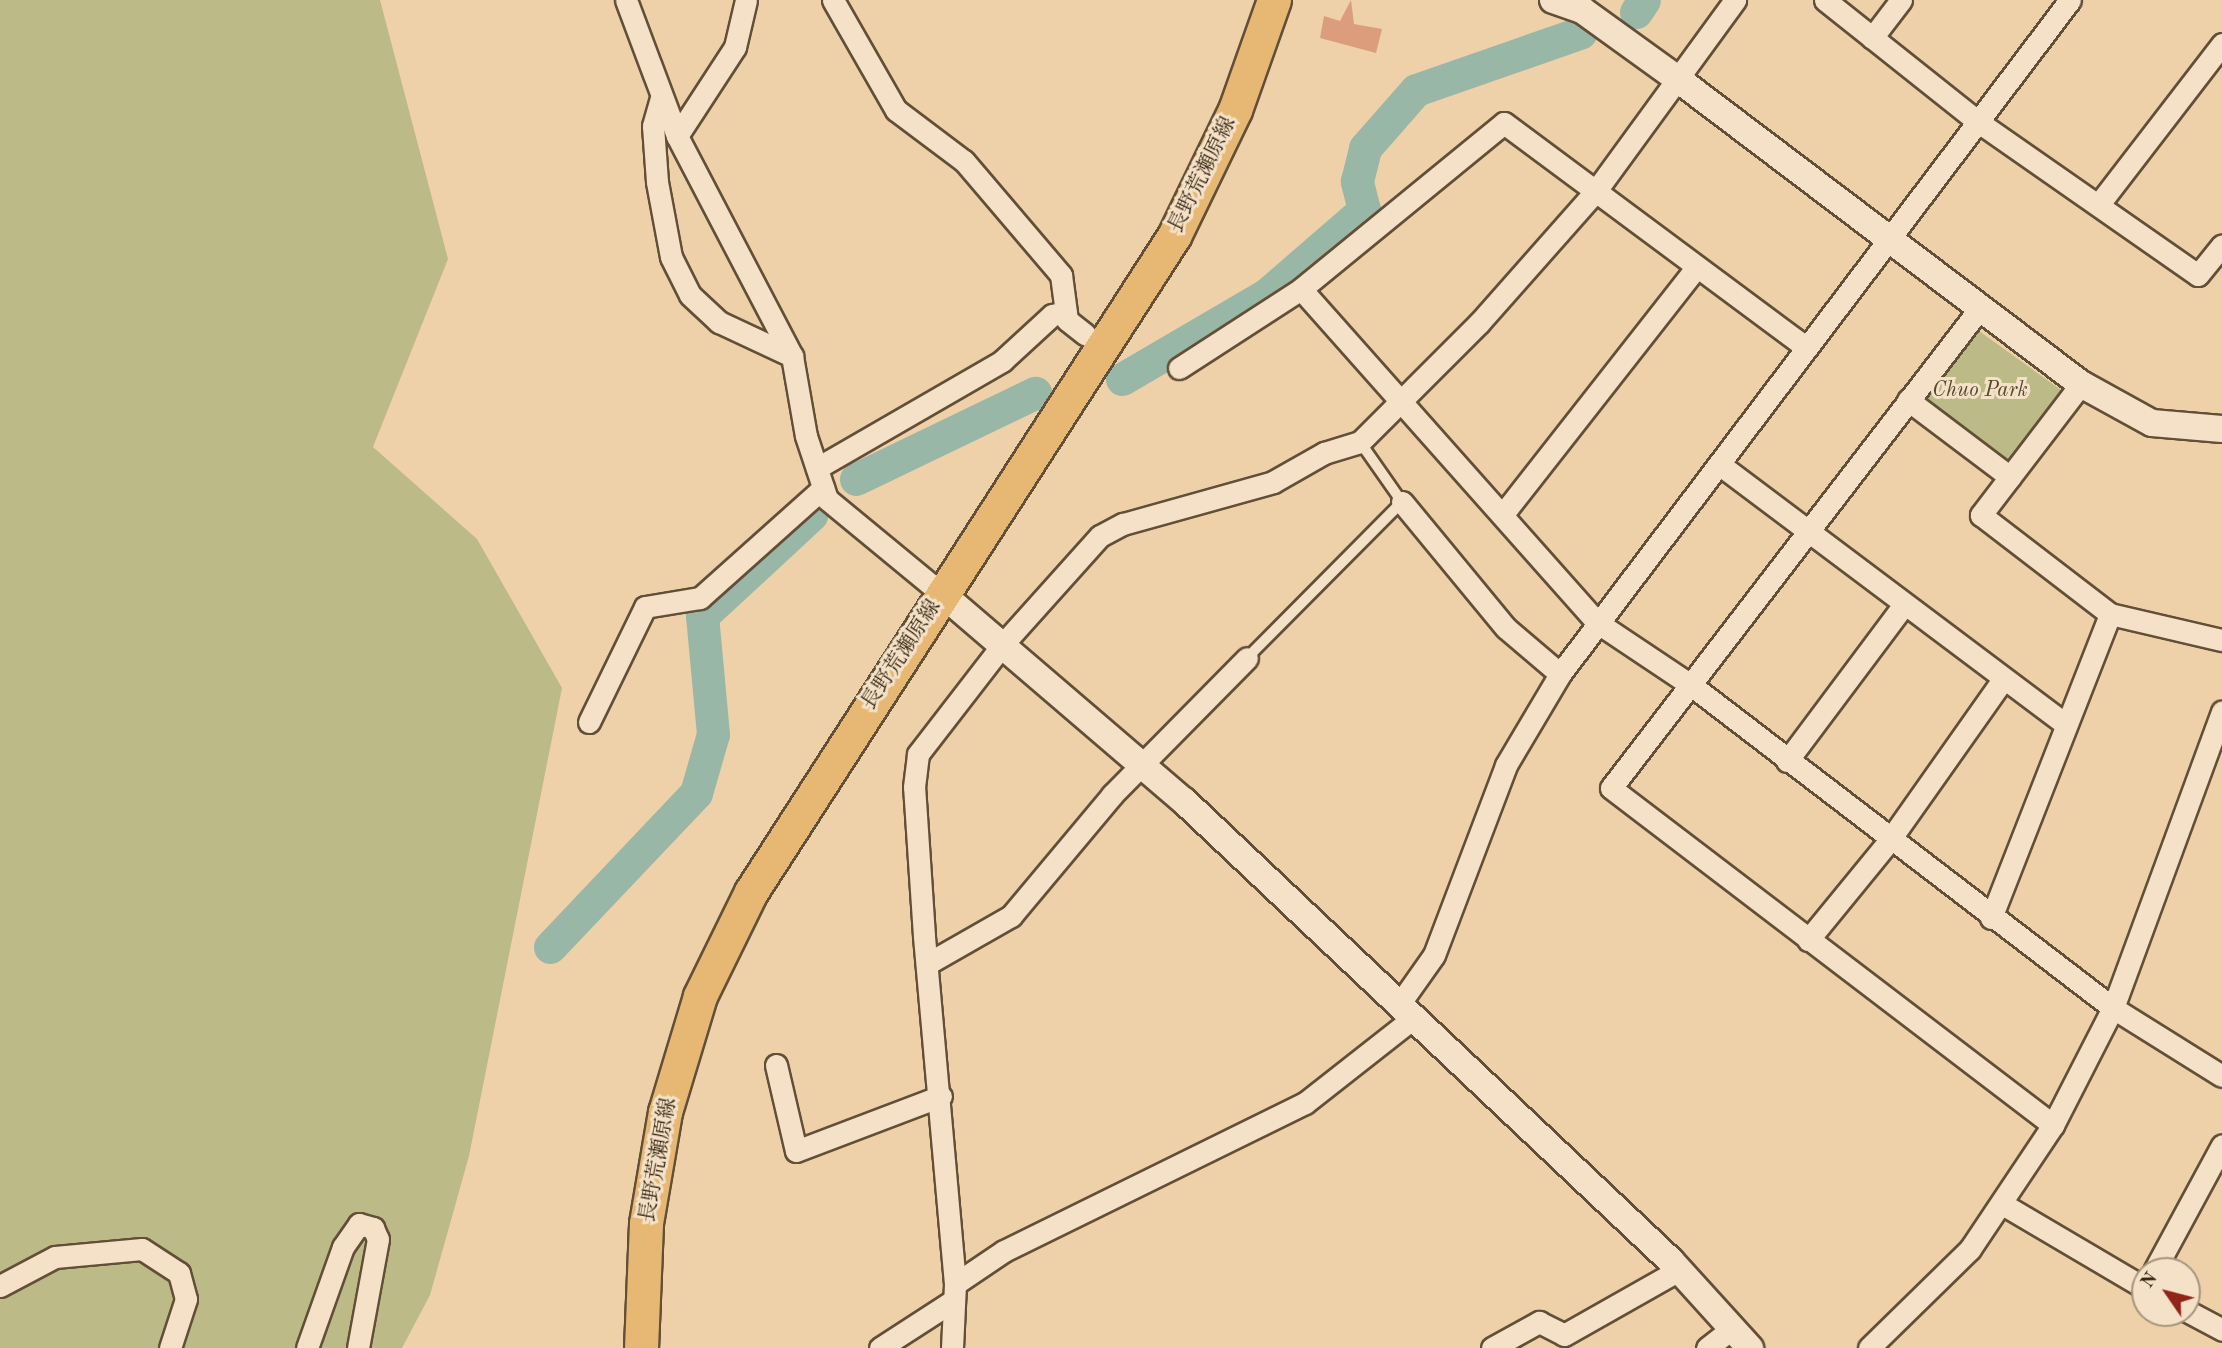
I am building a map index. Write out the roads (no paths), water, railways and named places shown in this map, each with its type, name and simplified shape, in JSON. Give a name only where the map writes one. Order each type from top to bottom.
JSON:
[{"type":"main road","name":"長野荒瀬原線","points":[[642,1348],[646,1223],[663,1124],[700,996],[751,892],[1174,236],[1235,110],[1275,0]]},
{"type":"street","points":[[626,0],[677,136],[792,356],[827,499],[1003,644],[1142,765],[1679,1270],[1750,1348]]},
{"type":"street","points":[[677,136],[735,47],[746,0]]},
{"type":"street","points":[[833,0],[896,110],[964,161],[1061,275],[1066,312],[1084,334]]},
{"type":"street","points":[[1553,0],[1582,10],[1679,80],[2081,384],[2152,423],[2222,429]]},
{"type":"street","points":[[952,1348],[953,1293],[941,1096],[927,964],[914,788],[918,754],[1003,644],[1100,536],[1123,524],[1273,482],[1324,453],[1360,442],[1404,401],[1595,192],[1735,0]]},
{"type":"street","points":[[1825,0],[1977,121],[2199,275],[2222,274]]},
{"type":"street","points":[[1872,38],[1901,0]]},
{"type":"street","points":[[880,1348],[1004,1251],[1305,1103],[1405,1013],[1434,955],[1506,765],[1560,674],[2070,0]]},
{"type":"street","points":[[2099,204],[2222,44]]},
{"type":"street","points":[[661,98],[653,126],[657,182],[671,257],[690,295],[719,322],[792,356]]},
{"type":"street","points":[[1179,368],[1301,289],[1504,123],[1807,348]]},
{"type":"street","points":[[2199,275],[2222,245]]},
{"type":"street","points":[[1503,514],[1697,267]]},
{"type":"street","points":[[1301,289],[1404,401],[1598,623],[1690,685],[1889,841],[2113,1008],[2222,1076]]},
{"type":"street","points":[[1980,308],[1805,530],[1611,788],[2053,1125]]},
{"type":"street","points":[[589,722],[645,607],[700,598],[820,478],[1002,361],[1052,315],[1066,312]]},
{"type":"street","points":[[2081,384],[1981,515],[2110,614],[2222,640]]},
{"type":"street","points":[[1908,400],[2010,477]]},
{"type":"street","points":[[1719,464],[2002,681],[2066,724]]},
{"type":"street","points":[[1402,502],[1506,628],[1560,674]]},
{"type":"street","points":[[1787,761],[1903,606]]},
{"type":"street","points":[[1992,918],[2110,614]]},
{"type":"street","points":[[927,964],[1011,916],[1142,765],[1247,658]]},
{"type":"street","points":[[1808,940],[1889,841],[2002,681]]},
{"type":"street","points":[[1869,1348],[1970,1249],[2004,1205],[2053,1125],[2113,1008],[2222,711]]},
{"type":"street","points":[[776,1065],[796,1151],[941,1096]]},
{"type":"street","points":[[2162,1257],[2222,1145]]},
{"type":"street","points":[[2004,1205],[2131,1279]]},
{"type":"street","points":[[307,1348],[343,1247],[359,1224],[373,1228],[377,1239],[358,1348]]},
{"type":"street","points":[[0,1286],[55,1257],[142,1249],[179,1273],[186,1299],[170,1348]]},
{"type":"street","points":[[1492,1348],[1539,1322],[1564,1335],[1679,1270]]},
{"type":"street","points":[[2201,1319],[2222,1330]]},
{"type":"street","points":[[1707,1348],[1733,1328]]},
{"type":"lane","points":[[1247,658],[1402,502],[1360,442]]},
{"type":"waterway","points":[[1636,12],[1644,0]]},
{"type":"waterway","points":[[1122,379],[1266,295],[1364,210],[1357,181],[1365,148],[1416,90],[1580,33]]},
{"type":"waterway","points":[[856,479],[1035,393]]},
{"type":"waterway","points":[[550,947],[696,793],[713,734],[702,616],[811,515]]},
{"type":"park label","name":"Chuo Park","points":[[1980,391]]}]
